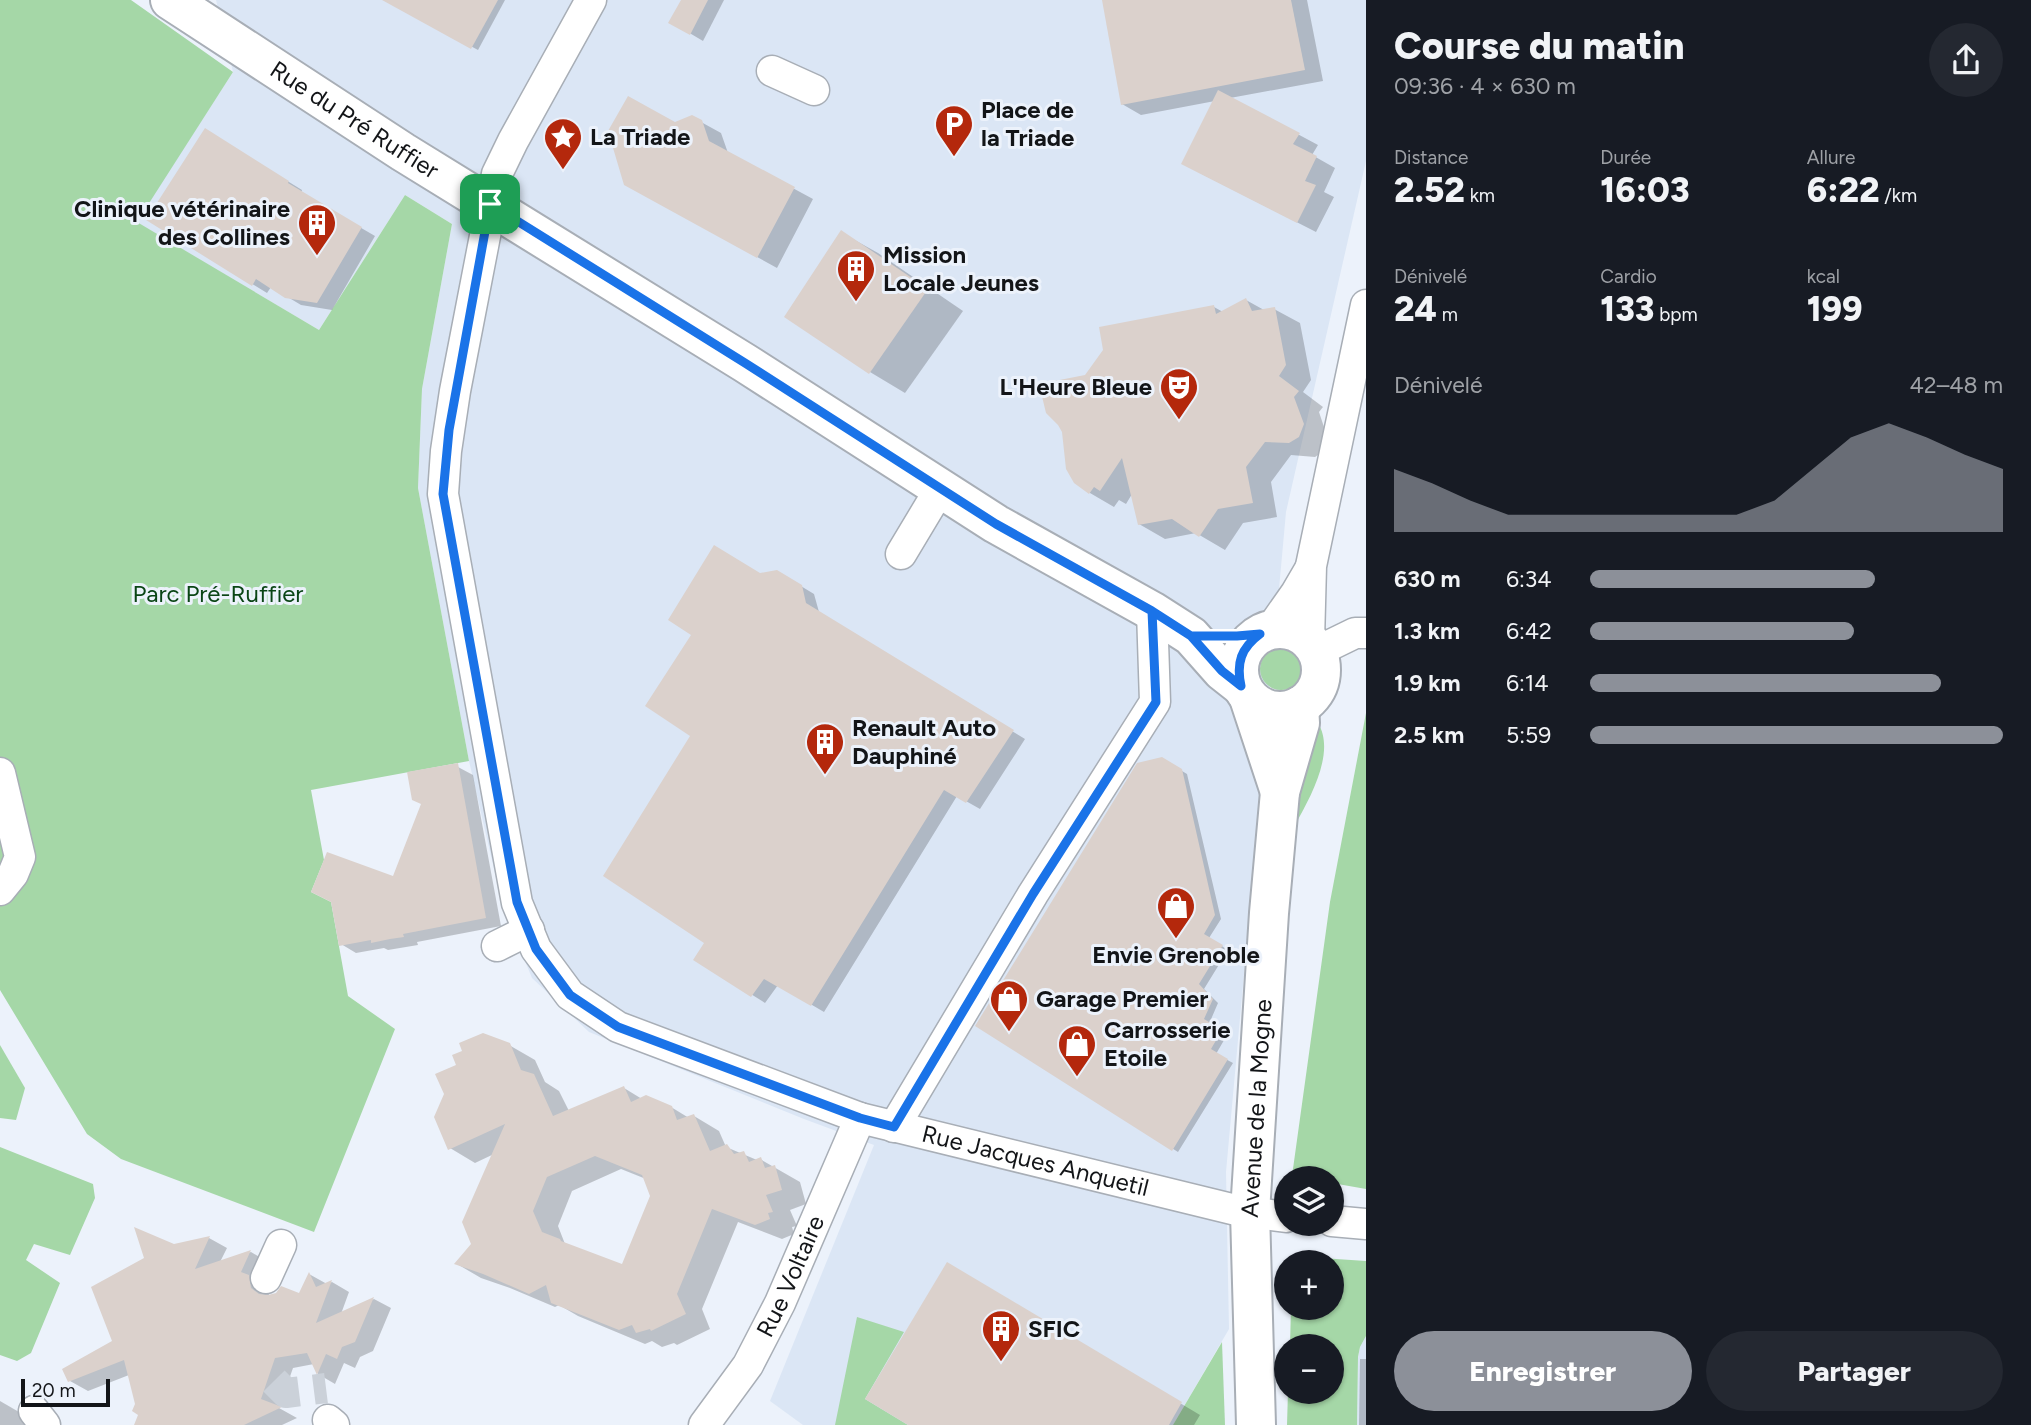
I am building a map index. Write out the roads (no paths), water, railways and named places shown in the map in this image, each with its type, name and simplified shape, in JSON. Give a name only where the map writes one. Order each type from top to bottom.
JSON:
[{"type":"main road","name":"Rue du Pré Ruffier","points":[[170,0],[403,152],[745,363],[996,524],[1152,611],[1191,636],[1245,692]]},
{"type":"main road","points":[[1191,636],[1237,636],[1284,629],[1297,633],[1313,646],[1320,664],[1316,689],[1299,706],[1273,710],[1260,706],[1245,692],[1239,662],[1250,641],[1265,632]]},
{"type":"main road","name":"Avenue de la Mogne","points":[[1245,692],[1280,792]]},
{"type":"main road","name":"Avenue de la Mogne","points":[[1256,1425],[1268,1214],[1269,913],[1280,792],[1300,723],[1299,706]]},
{"type":"street","points":[[490,204],[497,174],[513,141],[591,0]]},
{"type":"street","points":[[772,71],[814,90]]},
{"type":"street","name":"Rue Jacques Anquetil","points":[[490,204],[449,430],[443,494],[517,902],[536,949],[570,995],[618,1027],[860,1118],[1268,1214]]},
{"type":"street","points":[[1366,305],[1311,566],[1313,646],[1355,633],[1366,633]]},
{"type":"street","points":[[901,554],[940,489]]},
{"type":"street","points":[[1265,632],[1296,593],[1311,566]]},
{"type":"street","points":[[894,1127],[1033,894],[1156,702],[1152,611]]},
{"type":"street","points":[[0,773],[20,857],[13,874],[0,890]]},
{"type":"street","points":[[496,946],[528,930]]},
{"type":"street","name":"Rue Voltaire","points":[[704,1425],[748,1365],[780,1303],[860,1118]]},
{"type":"street","points":[[1344,1222],[1366,1224]]},
{"type":"street","points":[[266,1278],[281,1245]]},
{"type":"tunnel","points":[[274,1381],[286,1393],[326,1388]]},
{"type":"place","name":"Place de la Triade","points":[[954,158]]},
{"type":"place","name":"La Triade","points":[[563,171]]},
{"type":"place","name":"Clinique vétérinaire des Collines","points":[[317,257]]},
{"type":"place","name":"Mission Locale Jeunes","points":[[856,303]]},
{"type":"place","name":"L'Heure Bleue","points":[[1179,421]]},
{"type":"place","name":"Renault Auto Dauphiné","points":[[825,776]]},
{"type":"place","name":"Envie Grenoble","points":[[1176,940]]},
{"type":"place","name":"Garage Premier","points":[[1009,1033]]},
{"type":"place","name":"Carrosserie Etoile","points":[[1077,1078]]},
{"type":"place","name":"SFIC","points":[[1001,1363]]},
{"type":"park label","name":"Parc Pré-Ruffier","points":[[218,594]]}]
